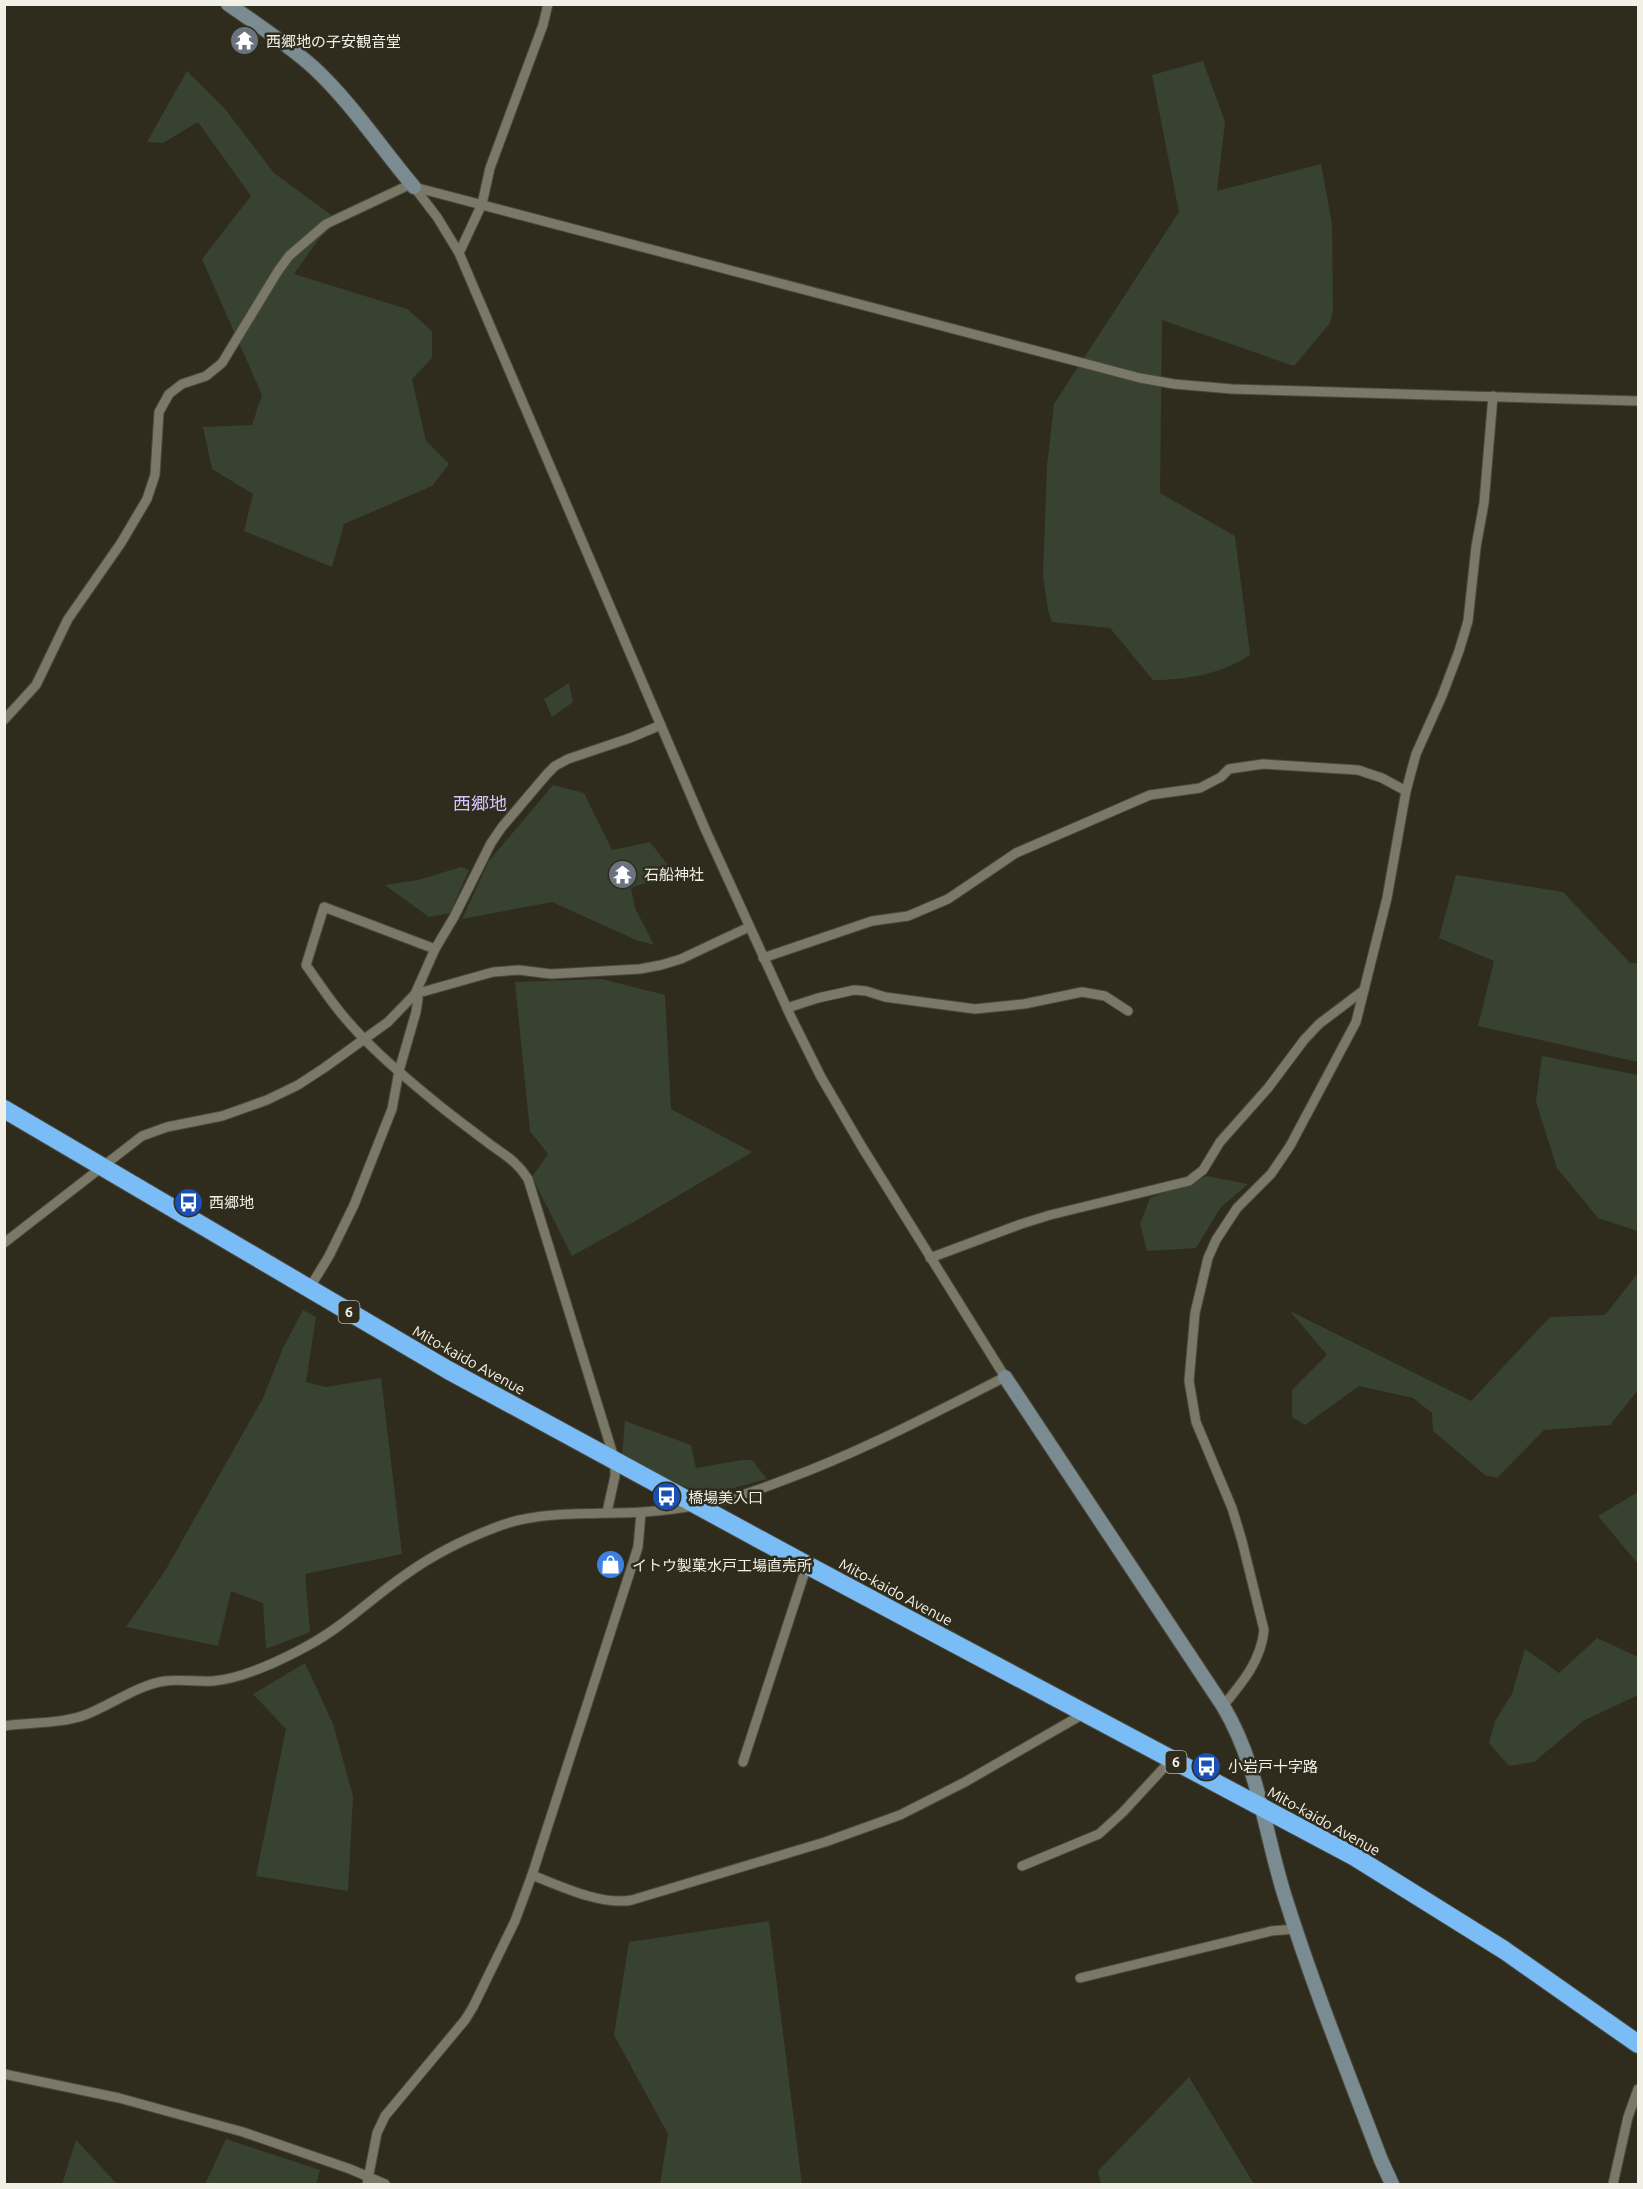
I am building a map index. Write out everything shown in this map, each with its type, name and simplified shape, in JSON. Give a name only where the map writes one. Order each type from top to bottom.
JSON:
[{"type":"highway","name":"Mito-kaido Avenue","points":[[4,1109],[448,1370],[807,1565],[1355,1857],[1504,1950],[1638,2044]]},
{"type":"street","points":[[228,4],[314,68],[334,89],[413,185],[437,217],[459,253],[749,927],[821,1077],[1005,1377],[1223,1707],[1242,1740],[1295,1929],[1392,2184]]},
{"type":"street","points":[[459,253],[482,204],[490,168],[543,25],[548,4]]},
{"type":"street","points":[[4,720],[36,685],[68,619],[121,543],[147,499],[155,474],[159,412],[169,394],[182,384],[206,376],[222,363],[278,271],[289,256],[312,236],[334,219],[413,185],[1140,378],[1174,384],[1232,389],[1638,401]]},
{"type":"street","points":[[1223,1707],[1243,1682],[1256,1660],[1262,1645],[1263,1630],[1232,1508],[1204,1444],[1191,1398],[1189,1381],[1191,1355],[1200,1287],[1208,1258],[1226,1223],[1237,1208],[1271,1174],[1303,1124],[1318,1091],[1356,1022],[1387,898],[1406,791],[1416,754],[1442,696],[1468,621],[1485,493],[1493,396]]},
{"type":"street","points":[[4,1243],[142,1136],[153,1131],[231,1114],[288,1090],[324,1068],[393,1017],[415,994],[435,949],[454,917],[491,843],[547,774],[555,766],[568,759],[661,725]]},
{"type":"street","points":[[763,957],[872,921],[908,916],[918,912],[948,899],[1016,853],[1150,795],[1200,788],[1221,777],[1228,769],[1263,764],[1358,770],[1382,778],[1406,791]]},
{"type":"street","points":[[435,949],[324,907],[306,965],[334,1004],[365,1039],[399,1071],[477,1135],[510,1157],[521,1167],[528,1179],[615,1461],[615,1476],[608,1512]]},
{"type":"street","points":[[415,994],[493,972],[519,970],[551,974],[631,970],[661,965],[681,959],[749,927]]},
{"type":"street","points":[[788,1008],[818,998],[855,990],[914,1002],[975,1009],[1024,1004],[1082,992],[1105,996],[1128,1011]]},
{"type":"street","points":[[930,1258],[1050,1215],[1189,1181],[1203,1170],[1220,1142],[1268,1088],[1304,1040],[1326,1018],[1364,990]]},
{"type":"street","points":[[309,1289],[329,1256],[354,1205],[392,1108],[399,1071],[416,1012],[418,999],[415,994]]},
{"type":"street","points":[[4,1726],[84,1715],[163,1681],[215,1681],[239,1676],[309,1645],[341,1625],[405,1575],[434,1556],[503,1524],[545,1517],[641,1512],[698,1505],[760,1489],[887,1438],[1005,1377]]},
{"type":"street","points":[[368,2181],[375,2140],[385,2116],[453,2036],[473,2007],[515,1921],[638,1547],[641,1512]]},
{"type":"street","points":[[743,1762],[807,1565]]},
{"type":"street","points":[[532,1875],[609,1901],[622,1902],[653,1894],[825,1842],[900,1815],[983,1772],[1085,1713]]},
{"type":"street","points":[[1022,1866],[1099,1834],[1123,1812],[1171,1760]]},
{"type":"street","points":[[1080,1978],[1271,1931],[1295,1929]]},
{"type":"street","points":[[4,2074],[119,2098],[243,2132],[350,2169],[368,2181],[385,2184]]},
{"type":"street","points":[[1613,2184],[1628,2117],[1638,2089]]},
{"type":"green space","points":[[1203,61],[1225,122],[1217,191],[1321,164],[1332,224],[1333,310],[1330,323],[1294,366],[1162,320],[1160,493],[1235,536],[1250,655],[1239,662],[1203,675],[1153,680],[1110,628],[1052,622],[1043,576],[1047,466],[1054,404],[1179,212],[1152,75]]},
{"type":"green space","points":[[187,71],[225,109],[274,173],[338,220],[318,240],[294,274],[407,309],[432,331],[432,358],[412,379],[426,441],[449,464],[432,486],[344,524],[332,567],[244,531],[253,494],[212,469],[203,427],[252,425],[262,395],[202,259],[251,196],[198,122],[163,143],[147,142]]},
{"type":"green space","points":[[569,683],[573,702],[552,717],[544,699]]},
{"type":"green space","points":[[553,785],[584,793],[612,850],[650,842],[674,873],[631,888],[635,908],[654,945],[636,940],[552,902],[462,919],[489,861]]},
{"type":"green space","points":[[461,867],[469,870],[450,913],[429,917],[385,885],[418,880]]},
{"type":"green space","points":[[1456,875],[1563,892],[1630,963],[1638,963],[1638,1062],[1478,1026],[1494,961],[1439,938]]},
{"type":"green space","points":[[602,979],[665,995],[671,1109],[752,1152],[572,1256],[532,1177],[548,1154],[530,1131],[515,982]]},
{"type":"green space","points":[[1542,1056],[1638,1075],[1638,1231],[1598,1218],[1557,1168],[1536,1102]]},
{"type":"green space","points":[[1207,1176],[1248,1184],[1221,1207],[1196,1248],[1147,1251],[1140,1224],[1150,1198]]},
{"type":"green space","points":[[1638,1273],[1638,1390],[1610,1425],[1544,1430],[1497,1478],[1485,1475],[1433,1431],[1432,1413],[1413,1398],[1359,1386],[1305,1425],[1292,1417],[1292,1390],[1327,1355],[1290,1311],[1471,1401],[1550,1317],[1605,1315]]},
{"type":"green space","points":[[303,1310],[316,1317],[306,1382],[325,1387],[381,1378],[402,1554],[305,1574],[310,1632],[266,1649],[263,1603],[231,1591],[218,1646],[126,1627],[165,1571],[263,1398],[283,1348]]},
{"type":"green space","points":[[625,1421],[691,1445],[696,1468],[752,1460],[767,1479],[704,1496],[622,1456]]},
{"type":"green space","points":[[1638,1492],[1638,1564],[1598,1516]]},
{"type":"green space","points":[[1597,1638],[1638,1657],[1638,1695],[1583,1721],[1534,1762],[1509,1766],[1489,1743],[1495,1721],[1512,1694],[1525,1649],[1559,1673]]},
{"type":"green space","points":[[305,1663],[333,1724],[353,1796],[348,1891],[256,1876],[286,1729],[253,1694]]},
{"type":"green space","points":[[769,1921],[802,2184],[660,2184],[668,2134],[614,2035],[629,1942]]},
{"type":"green space","points":[[1189,2077],[1254,2184],[1101,2184],[1098,2171]]},
{"type":"green space","points":[[226,2139],[320,2170],[316,2184],[205,2184]]},
{"type":"green space","points":[[76,2140],[117,2184],[62,2184]]},
{"type":"place","name":"西郷地の子安観音堂","points":[[245,41]]},
{"type":"place","name":"石船神社","points":[[623,874]]},
{"type":"place","name":"西郷地","points":[[188,1202]]},
{"type":"place","name":"橋場美入口","points":[[667,1497]]},
{"type":"place","name":"イトウ製菓水戸工場直売所","points":[[611,1565]]},
{"type":"place","name":"小岩戸十字路","points":[[1207,1766]]},
{"type":"district","name":"西郷地","points":[[480,803]]}]
